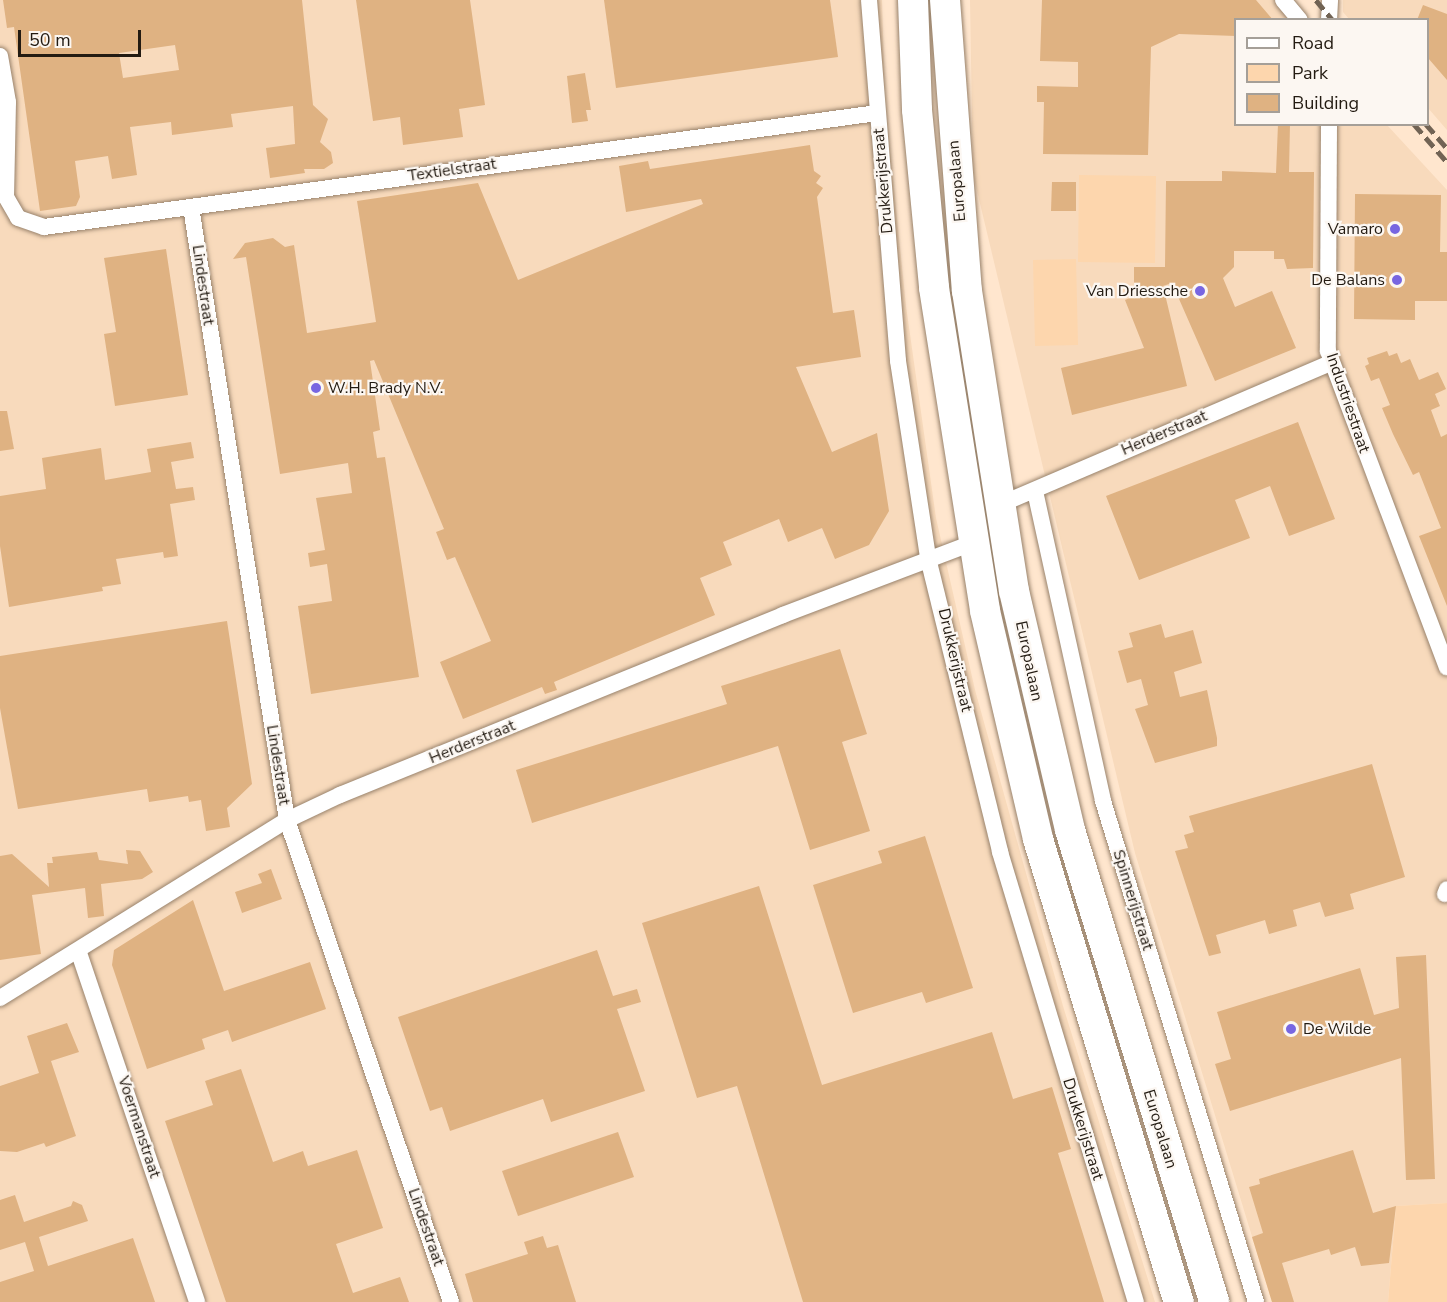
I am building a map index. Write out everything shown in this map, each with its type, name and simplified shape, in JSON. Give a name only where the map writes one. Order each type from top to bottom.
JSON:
[{"type":"highway","name":"Europalaan","points":[[913,0],[917,110],[934,288],[973,543],[999,679],[1038,839],[1179,1302]]},
{"type":"highway","name":"Europalaan","points":[[945,0],[964,257],[999,505],[1031,673],[1070,830],[1214,1302]]},
{"type":"street","name":"Drukkerijstraat","points":[[869,0],[898,361],[928,558],[1000,852],[1136,1302]]},
{"type":"street","points":[[1283,0],[1298,18]]},
{"type":"street","points":[[1329,18],[1330,0]]},
{"type":"street","name":"Textielstraat","points":[[0,56],[8,102],[6,197],[18,218],[28,225],[62,226],[877,113]]},
{"type":"street","name":"Industriestraat","points":[[1329,126],[1331,363],[1447,667]]},
{"type":"street","name":"Lindestraat","points":[[191,207],[287,820],[451,1302]]},
{"type":"street","name":"Herderstraat","points":[[999,505],[1331,363]]},
{"type":"street","name":"Spinnerijstraat","points":[[1035,491],[1103,801],[1256,1302]]},
{"type":"street","name":"Herderstraat","points":[[0,998],[79,953],[287,820],[928,558],[973,543]]},
{"type":"street","name":"Voermanstraat","points":[[79,953],[197,1302]]},
{"type":"shaded area","points":[[0,0],[882,0],[885,101],[906,306],[936,518],[975,690],[1063,1006],[1155,1302],[0,1302]]},
{"type":"shaded area","points":[[970,0],[1275,0],[1291,18],[1234,18],[1234,126],[1388,126],[1447,190],[1447,1203],[1396,1206],[1388,1302],[1272,1302],[1135,853],[973,174]]},
{"type":"shaded area","points":[[1343,0],[1447,0],[1447,130],[1429,109],[1429,18],[1348,18],[1343,12]]},
{"type":"green space","points":[[1079,175],[1156,176],[1155,263],[1078,262]]},
{"type":"green space","points":[[1076,259],[1078,345],[1035,346],[1033,260]]},
{"type":"green space","points":[[1447,1203],[1447,1302],[1388,1302],[1396,1206]]},
{"type":"building","points":[[3,0],[302,0],[313,105],[328,119],[320,142],[331,152],[333,163],[324,169],[304,169],[305,173],[270,178],[266,148],[295,144],[293,106],[231,114],[233,127],[172,135],[171,122],[130,127],[137,175],[112,179],[108,156],[75,161],[80,197],[76,206],[40,211],[14,27],[7,28]],"holes":[[[175,45],[179,70],[123,78],[119,53]]]},
{"type":"building","points":[[356,0],[470,0],[485,105],[459,109],[463,137],[403,145],[400,117],[373,121]]},
{"type":"building","points":[[604,0],[830,0],[838,57],[616,88]]},
{"type":"building","points":[[1042,0],[1256,0],[1271,18],[1234,18],[1234,36],[1179,34],[1151,47],[1148,155],[1043,154],[1044,102],[1037,102],[1037,86],[1078,87],[1078,62],[1040,61]]},
{"type":"building","points":[[1423,5],[1447,14],[1447,80],[1429,59],[1429,18],[1418,18]]},
{"type":"building","points":[[585,73],[591,110],[586,110],[588,121],[572,123],[567,76]]},
{"type":"building","points":[[1278,126],[1290,126],[1289,172],[1314,172],[1313,268],[1287,269],[1284,259],[1274,259],[1274,251],[1234,251],[1234,267],[1223,278],[1235,307],[1272,291],[1296,348],[1215,381],[1172,283],[1163,286],[1187,386],[1072,415],[1061,368],[1144,348],[1125,300],[1134,296],[1134,267],[1165,267],[1166,181],[1222,181],[1222,171],[1276,173]]},
{"type":"building","points":[[810,145],[814,171],[821,176],[816,183],[823,188],[817,197],[833,313],[854,310],[861,357],[796,367],[832,452],[877,433],[889,511],[869,545],[835,559],[822,528],[788,542],[779,519],[723,542],[732,565],[700,578],[715,615],[554,682],[557,690],[545,694],[542,687],[463,719],[440,662],[491,641],[455,557],[447,560],[436,532],[444,529],[374,360],[370,361],[380,430],[373,432],[377,458],[385,457],[419,677],[311,694],[298,606],[332,601],[327,564],[310,567],[308,553],[325,550],[316,498],[352,493],[348,463],[280,474],[246,257],[233,259],[245,243],[273,238],[285,247],[294,245],[307,333],[376,322],[357,201],[478,183],[518,280],[703,204],[701,199],[626,212],[619,166],[648,161],[650,169]]},
{"type":"building","points":[[1052,182],[1076,182],[1076,211],[1051,211]]},
{"type":"building","points":[[1355,194],[1441,195],[1440,252],[1447,252],[1447,301],[1415,301],[1415,320],[1354,319]]},
{"type":"building","points":[[166,249],[188,395],[115,406],[104,334],[116,332],[104,258]]},
{"type":"building","points":[[1387,351],[1389,356],[1397,353],[1401,363],[1410,359],[1419,380],[1438,372],[1446,389],[1435,394],[1440,406],[1431,410],[1441,437],[1447,434],[1447,606],[1419,536],[1441,528],[1419,472],[1413,475],[1382,408],[1390,405],[1379,378],[1371,381],[1365,366],[1369,364],[1367,358]]},
{"type":"building","points":[[0,411],[7,411],[14,449],[0,451]]},
{"type":"building","points":[[1298,422],[1335,519],[1289,536],[1270,486],[1235,500],[1250,538],[1139,580],[1106,496]]},
{"type":"building","points":[[191,442],[194,458],[171,462],[176,489],[193,487],[195,500],[170,504],[178,556],[164,558],[163,552],[116,559],[121,584],[102,587],[103,591],[9,607],[0,546],[0,496],[46,489],[42,458],[101,448],[105,480],[151,472],[147,449]]},
{"type":"building","points":[[227,621],[252,784],[227,808],[230,827],[206,831],[201,800],[189,802],[188,796],[149,802],[147,789],[18,809],[0,708],[0,656]]},
{"type":"building","points":[[1161,624],[1165,638],[1193,630],[1202,663],[1174,672],[1180,697],[1207,690],[1217,746],[1155,763],[1135,709],[1148,705],[1141,679],[1127,683],[1118,651],[1133,647],[1129,633]]},
{"type":"building","points":[[840,649],[867,734],[842,742],[870,831],[810,850],[778,746],[532,823],[516,770],[727,704],[721,686]]},
{"type":"building","points":[[1372,764],[1405,877],[1350,894],[1354,909],[1325,917],[1320,902],[1293,910],[1297,926],[1269,934],[1265,920],[1216,935],[1221,953],[1209,956],[1175,851],[1188,848],[1184,835],[1194,832],[1189,816]]},
{"type":"building","points":[[925,836],[973,988],[926,1003],[922,992],[853,1013],[813,885],[882,863],[878,851]]},
{"type":"building","points":[[126,850],[140,851],[153,872],[142,879],[101,884],[104,916],[88,918],[85,888],[32,895],[41,954],[0,960],[0,856],[12,854],[49,887],[47,863],[53,863],[52,857],[97,852],[99,860],[128,864]]},
{"type":"building","points":[[271,869],[282,899],[242,913],[235,892],[262,883],[258,874]]},
{"type":"building","points":[[759,886],[822,1085],[992,1032],[1013,1099],[1052,1087],[1071,1149],[1058,1153],[1104,1302],[803,1302],[737,1086],[697,1098],[642,923]]},
{"type":"building","points":[[193,900],[224,991],[310,962],[326,1009],[232,1042],[228,1030],[202,1039],[205,1049],[147,1069],[112,965],[114,950]]},
{"type":"building","points":[[597,950],[613,996],[637,989],[641,1002],[617,1009],[645,1091],[551,1122],[543,1099],[450,1131],[442,1107],[430,1111],[398,1017]]},
{"type":"building","points":[[1426,955],[1435,1179],[1406,1180],[1401,1058],[1230,1111],[1215,1064],[1231,1059],[1217,1012],[1360,968],[1374,1015],[1399,1008],[1396,957]]},
{"type":"building","points":[[67,1023],[79,1052],[51,1061],[76,1136],[46,1147],[44,1143],[17,1152],[0,1151],[0,1086],[39,1073],[27,1036]]},
{"type":"building","points":[[241,1069],[273,1162],[303,1151],[308,1166],[357,1150],[383,1228],[336,1244],[353,1293],[400,1277],[409,1302],[226,1302],[165,1121],[213,1105],[205,1081]]},
{"type":"building","points":[[618,1132],[634,1177],[518,1216],[502,1171]]},
{"type":"building","points":[[1353,1150],[1373,1213],[1396,1206],[1389,1263],[1361,1266],[1355,1247],[1331,1255],[1329,1249],[1282,1263],[1294,1302],[1272,1302],[1252,1237],[1263,1233],[1249,1187],[1260,1184],[1259,1179]]},
{"type":"building","points":[[15,1195],[24,1222],[71,1206],[73,1201],[82,1205],[88,1221],[39,1237],[48,1266],[133,1238],[155,1302],[0,1302],[0,1282],[34,1271],[25,1242],[0,1250],[0,1200]]},
{"type":"building","points":[[543,1236],[547,1248],[558,1245],[576,1302],[473,1302],[465,1274],[528,1254],[524,1242]]},
{"type":"railway","points":[[1316,0],[1331,18]]},
{"type":"railway","points":[[1416,126],[1447,162]]},
{"type":"railway","points":[[1428,126],[1447,148]]},
{"type":"place","name":"Vamaro","points":[[1395,229]]},
{"type":"place","name":"De Balans","points":[[1397,280]]},
{"type":"place","name":"Van Driessche","points":[[1200,291]]},
{"type":"place","name":"W.H. Brady N.V.","points":[[316,388]]},
{"type":"place","name":"De Wilde","points":[[1291,1029]]}]
